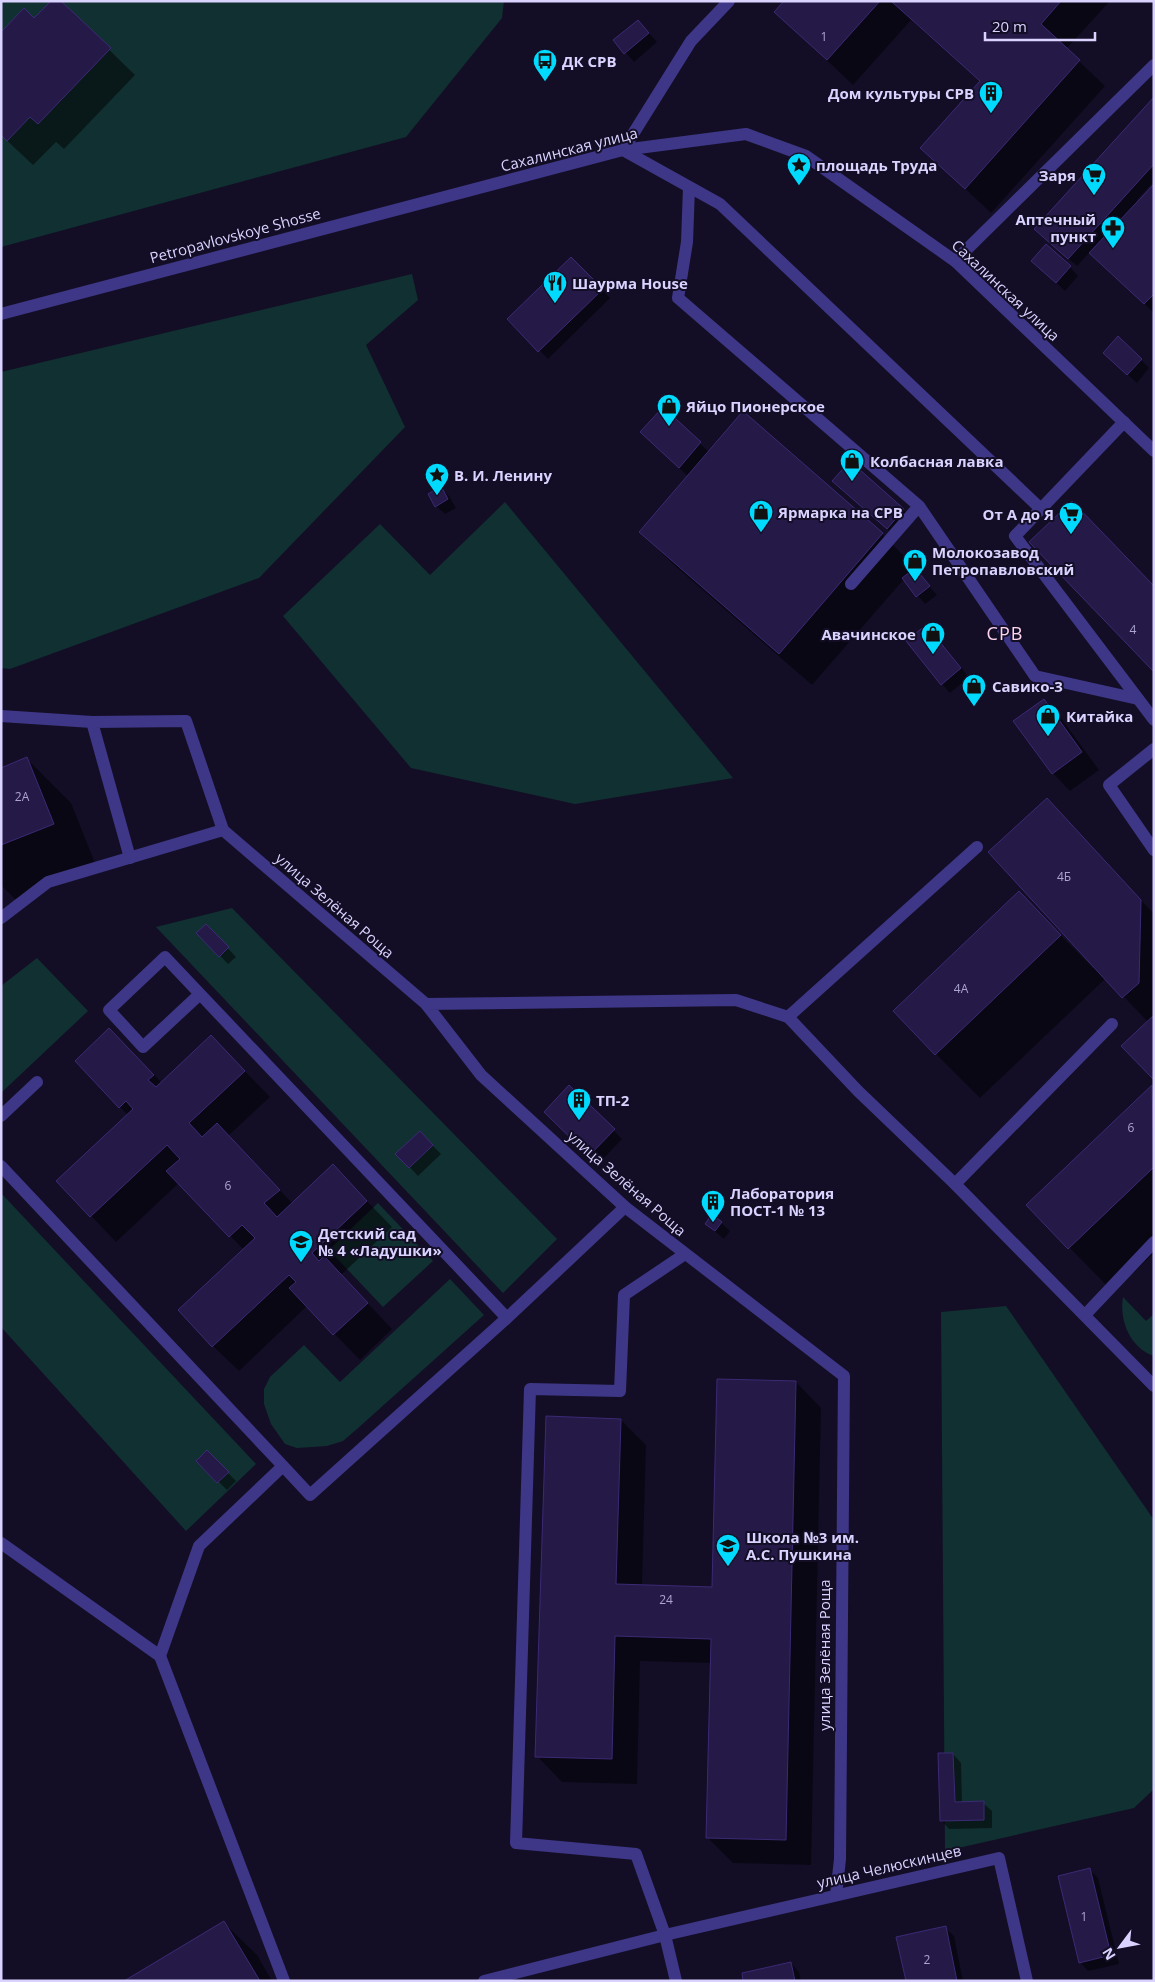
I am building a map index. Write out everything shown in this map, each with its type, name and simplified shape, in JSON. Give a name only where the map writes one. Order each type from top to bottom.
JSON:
[{"type":"street","points":[[728,1],[691,40],[623,150],[720,204],[1041,509]]},
{"type":"street","points":[[955,261],[1154,65]]},
{"type":"street","name":"Сахалинская улица","points":[[478,188],[623,150],[746,134],[806,156],[955,261],[1154,452]]},
{"type":"street","points":[[689,187],[687,242],[678,298],[919,506],[1035,676],[1138,699]]},
{"type":"street","name":"Petropavlovskoye Shosse","points":[[1,314],[478,188]]},
{"type":"street","points":[[1124,422],[1016,536],[1154,720]]},
{"type":"street","points":[[851,584],[919,506]]},
{"type":"street","points":[[1,716],[92,722],[186,721],[223,830],[48,882],[1,918]]},
{"type":"street","points":[[92,722],[130,858]]},
{"type":"street","points":[[1154,749],[1109,785],[1154,850]]},
{"type":"street","name":"улица Зелёная Роща","points":[[223,830],[426,1004],[481,1075],[625,1207],[844,1376],[840,1859],[836,1895]]},
{"type":"street","points":[[788,1017],[977,847]]},
{"type":"street","points":[[200,994],[143,1047],[109,1010],[165,957],[507,1318]]},
{"type":"street","points":[[426,1004],[736,1000],[788,1017],[858,1091],[955,1184],[1154,1386]]},
{"type":"street","points":[[955,1184],[1112,1024]]},
{"type":"street","points":[[1,1116],[37,1082]]},
{"type":"street","points":[[1,1166],[310,1495],[507,1318],[625,1207]]},
{"type":"street","points":[[1085,1315],[1154,1242]]},
{"type":"street","points":[[676,1981],[665,1935],[636,1854],[516,1843],[530,1389],[620,1391],[624,1295],[685,1254]]},
{"type":"street","points":[[160,1656],[199,1546],[283,1466]]},
{"type":"street","points":[[1,1543],[160,1656],[284,1981]]},
{"type":"street","name":"улица Челюскинцев","points":[[484,1981],[665,1935],[999,1858],[1027,1981]]},
{"type":"green space","points":[[1,1],[504,1],[502,18],[406,137],[1,247]]},
{"type":"green space","points":[[412,274],[418,300],[366,345],[405,427],[259,578],[10,669],[1,668],[1,372]]},
{"type":"green space","points":[[505,502],[733,778],[575,804],[411,768],[283,616],[380,524],[430,575]]},
{"type":"green space","points":[[232,908],[557,1239],[503,1293],[156,927]]},
{"type":"green space","points":[[37,958],[88,1011],[1,1093],[1,986]]},
{"type":"green space","points":[[1,1193],[256,1464],[186,1531],[1,1327]]},
{"type":"green space","points":[[378,1203],[433,1261],[383,1307],[329,1250]]},
{"type":"green space","points":[[450,1279],[484,1315],[343,1441],[327,1446],[297,1448],[285,1444],[271,1424],[264,1404],[264,1389],[270,1377],[304,1345],[340,1382]]},
{"type":"green space","points":[[1123,1297],[1146,1321],[1154,1314],[1154,1356],[1138,1347],[1128,1332],[1123,1315]]},
{"type":"green space","points":[[1006,1306],[1154,1520],[1154,1789],[1134,1808],[945,1851],[941,1312]]},
{"type":"building","points":[[51,1],[61,1],[111,48],[38,124],[30,117],[7,141],[1,135],[1,32],[24,8],[34,18]]},
{"type":"building","name":"Дом культуры СРВ","points":[[784,1],[880,1],[827,60],[774,12]]},
{"type":"building","name":"Дом культуры СРВ","points":[[891,1],[1061,1],[1041,24],[1080,60],[965,189],[920,148],[980,81]]},
{"type":"building","points":[[638,20],[649,33],[624,54],[613,40]]},
{"type":"building","name":"Заря","points":[[1154,97],[1154,164],[1068,259],[1034,229]]},
{"type":"building","points":[[1154,184],[1154,294],[1144,304],[1089,253]]},
{"type":"building","points":[[1046,244],[1071,266],[1056,283],[1031,261]]},
{"type":"building","name":"Шаурма House","points":[[571,257],[603,289],[538,352],[507,319]]},
{"type":"building","points":[[1118,336],[1142,359],[1127,375],[1103,353]]},
{"type":"building","points":[[663,407],[701,442],[679,468],[640,432]]},
{"type":"building","name":"Ярмарка на СРВ","points":[[743,411],[883,533],[779,654],[639,532]]},
{"type":"building","points":[[850,461],[904,509],[887,529],[832,481]]},
{"type":"building","points":[[441,486],[448,499],[435,507],[428,494]]},
{"type":"building","points":[[1072,501],[1154,586],[1154,672],[1029,542]]},
{"type":"building","name":"Молокозавод Петропавловский","points":[[915,568],[930,586],[916,597],[902,578]]},
{"type":"building","name":"Авачинское","points":[[926,625],[961,668],[941,685],[906,641]]},
{"type":"building","name":"Китайка","points":[[1044,699],[1082,752],[1052,774],[1013,721]]},
{"type":"building","points":[[27,757],[54,824],[1,845],[1,768]]},
{"type":"building","points":[[1047,798],[1141,900],[1139,983],[1122,998],[988,852]]},
{"type":"building","points":[[1019,891],[1061,935],[935,1055],[893,1011]]},
{"type":"building","points":[[206,924],[229,947],[219,957],[196,933]]},
{"type":"building","points":[[1154,1015],[1154,1080],[1121,1046]]},
{"type":"building","points":[[109,1028],[154,1075],[148,1080],[156,1087],[211,1035],[245,1071],[189,1123],[202,1137],[217,1123],[280,1190],[264,1203],[277,1217],[333,1164],[367,1201],[312,1253],[319,1261],[324,1256],[368,1303],[333,1335],[289,1288],[296,1282],[289,1275],[212,1347],[178,1310],[255,1238],[242,1225],[229,1237],[166,1171],[180,1159],[167,1145],[90,1217],[56,1181],[133,1109],[126,1101],[119,1108],[75,1061]]},
{"type":"building","name":"ТП-2","points":[[569,1085],[615,1129],[589,1156],[544,1112]]},
{"type":"building","points":[[1152,1085],[1154,1167],[1068,1249],[1026,1205]]},
{"type":"building","points":[[420,1131],[433,1145],[409,1168],[395,1154]]},
{"type":"building","name":"Лаборатория ПОСТ-1 № 13","points":[[712,1214],[722,1222],[715,1231],[705,1224]]},
{"type":"building","points":[[717,1379],[796,1381],[786,1840],[706,1838],[711,1639],[615,1636],[612,1759],[535,1757],[546,1416],[621,1419],[616,1584],[712,1587]]},
{"type":"building","points":[[207,1450],[229,1472],[217,1483],[196,1461]]},
{"type":"building","points":[[938,1753],[953,1753],[955,1802],[984,1801],[984,1820],[940,1821]]},
{"type":"building","points":[[1090,1868],[1111,1955],[1079,1963],[1058,1876]]},
{"type":"building","points":[[224,1921],[260,1981],[124,1981]]},
{"type":"building","points":[[946,1926],[957,1981],[906,1981],[896,1937]]},
{"type":"building","points":[[791,1962],[795,1981],[743,1981],[742,1973]]},
{"type":"place","name":"ДК СРВ","points":[[545,82]]},
{"type":"place","name":"Дом культуры СРВ","points":[[991,114]]},
{"type":"place","name":"площадь Труда","points":[[799,186]]},
{"type":"place","name":"Заря","points":[[1094,196]]},
{"type":"place","name":"Аптечный пункт","points":[[1113,249]]},
{"type":"place","name":"Шаурма House","points":[[555,304]]},
{"type":"place","name":"Яйцо Пионерское","points":[[669,427]]},
{"type":"place","name":"Колбасная лавка","points":[[852,482]]},
{"type":"place","name":"В. И. Ленину","points":[[437,496]]},
{"type":"place","name":"Ярмарка на СРВ","points":[[761,533]]},
{"type":"place","name":"От А до Я","points":[[1071,535]]},
{"type":"place","name":"Молокозавод Петропавловский","points":[[915,582]]},
{"type":"place","name":"Авачинское","points":[[933,655]]},
{"type":"place","name":"Савико-3","points":[[974,707]]},
{"type":"place","name":"Китайка","points":[[1048,737]]},
{"type":"place","name":"ТП-2","points":[[579,1121]]},
{"type":"place","name":"Лаборатория ПОСТ-1 № 13","points":[[713,1223]]},
{"type":"place","name":"Детский сад № 4 «Ладушки»","points":[[301,1263]]},
{"type":"place","name":"Школа №3 им. А.С. Пушкина","points":[[728,1567]]},
{"type":"district","name":"СРВ","points":[[1005,633]]}]
